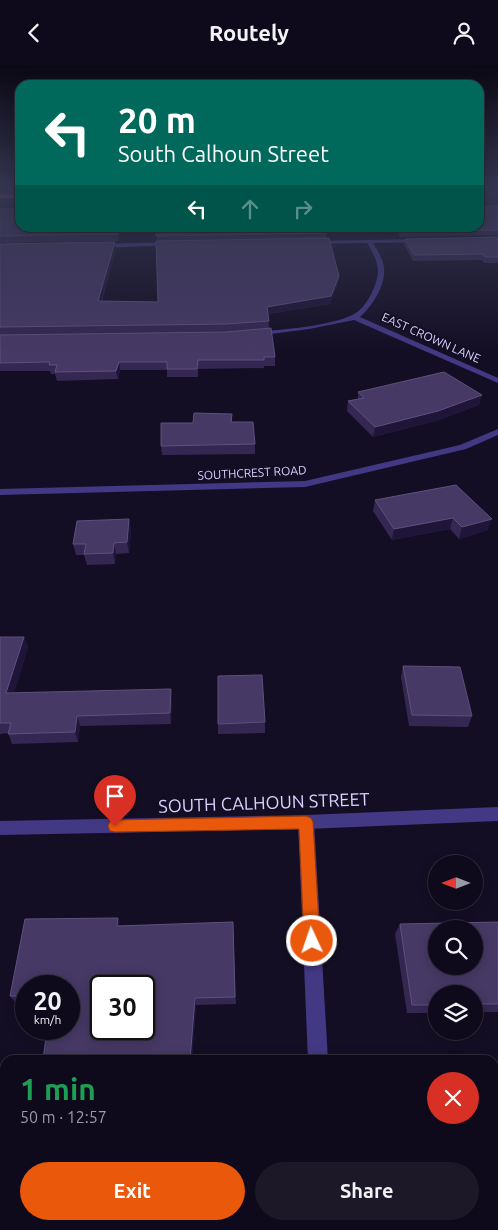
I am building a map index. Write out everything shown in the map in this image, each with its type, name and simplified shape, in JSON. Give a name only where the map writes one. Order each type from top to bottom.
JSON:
[{"type":"street","points":[[88,246],[159,244]]},
{"type":"street","points":[[244,335],[270,333],[358,315],[371,300],[381,272],[378,255],[372,244]]},
{"type":"street","name":"EAST CROWN LANE","points":[[354,317],[498,381]]},
{"type":"street","name":"SOUTHCREST ROAD","points":[[0,492],[305,484],[463,447],[498,432]]},
{"type":"street","name":"SOUTH CALHOUN STREET","points":[[0,828],[306,822],[498,814]]},
{"type":"street","points":[[306,822],[318,1055]]},
{"type":"building","points":[[0,244],[114,244],[98,301],[158,302],[156,244],[331,244],[339,276],[331,296],[267,307],[269,321],[226,324],[0,327]]},
{"type":"building","points":[[408,244],[498,244],[498,257],[485,257],[483,254],[414,255]]},
{"type":"building","points":[[271,328],[275,357],[264,357],[264,360],[198,360],[197,369],[167,369],[167,362],[119,362],[116,371],[55,372],[57,365],[49,365],[50,362],[0,363],[0,335],[226,332]]},
{"type":"building","points":[[444,372],[482,395],[438,411],[375,427],[348,401],[364,398],[358,392]]},
{"type":"building","points":[[194,413],[232,414],[231,422],[253,422],[255,444],[161,446],[161,423],[193,423]]},
{"type":"building","points":[[456,485],[492,519],[462,527],[453,518],[394,529],[375,500]]},
{"type":"building","points":[[129,519],[127,542],[114,543],[113,553],[84,554],[86,544],[73,544],[77,521]]},
{"type":"building","points":[[0,637],[24,637],[6,693],[171,689],[170,713],[77,716],[75,732],[8,734],[11,723],[0,723]]},
{"type":"building","points":[[403,666],[460,667],[472,716],[412,715]]},
{"type":"building","points":[[262,675],[265,722],[218,724],[218,676]]},
{"type":"building","points":[[118,918],[117,926],[233,922],[235,997],[195,998],[190,1055],[44,1055],[46,1040],[80,1040],[80,975],[15,975],[15,996],[10,996],[25,919]]},
{"type":"building","points":[[483,922],[498,922],[498,1004],[483,1004],[483,985],[428,985],[428,1005],[412,1005],[400,924],[428,923],[428,975],[483,975]]},
{"type":"route","points":[[115,826],[306,822],[312,941]]}]
